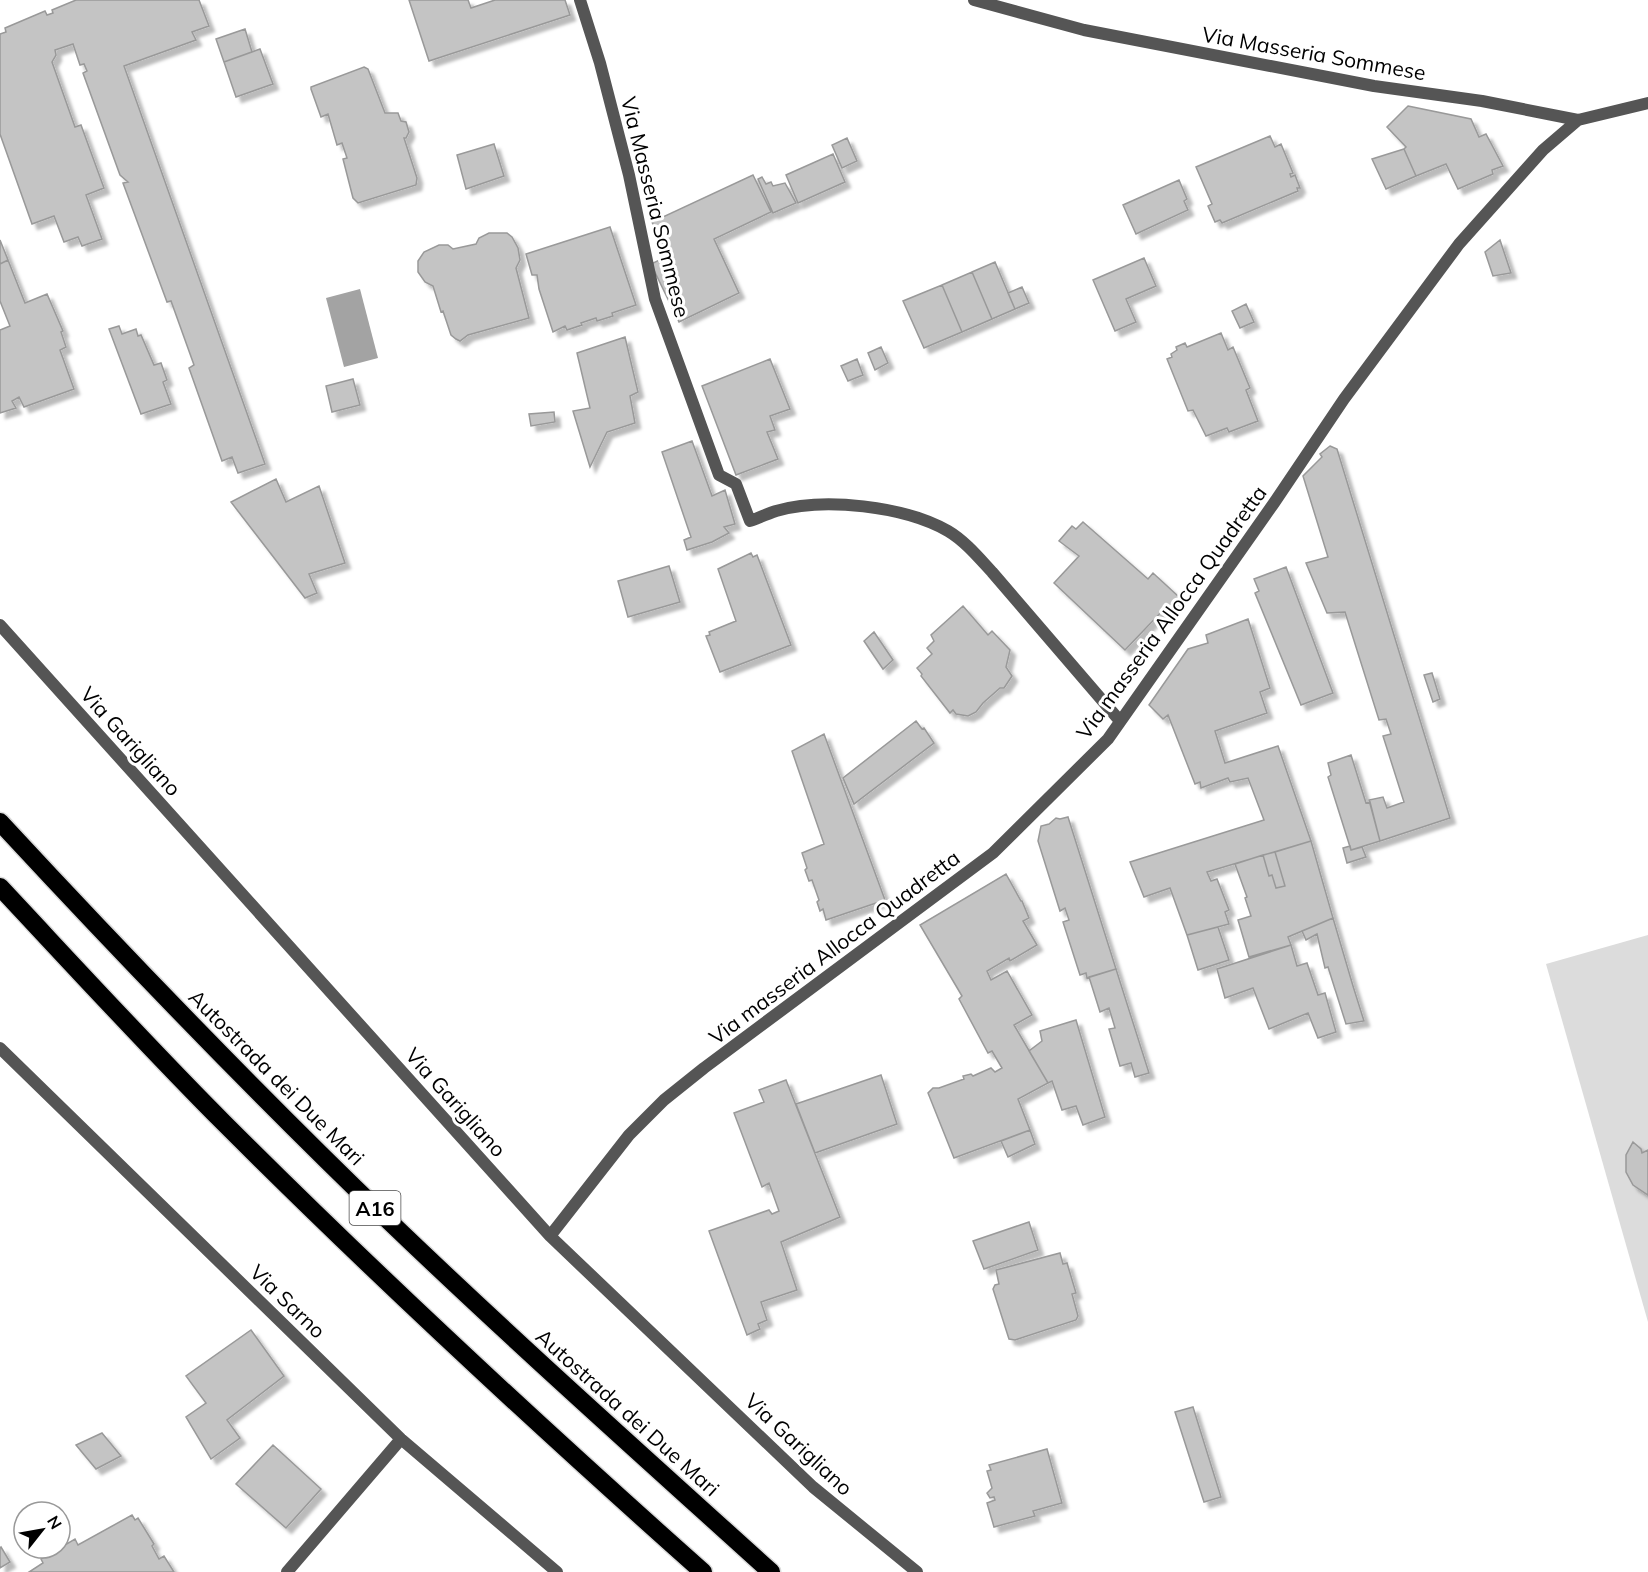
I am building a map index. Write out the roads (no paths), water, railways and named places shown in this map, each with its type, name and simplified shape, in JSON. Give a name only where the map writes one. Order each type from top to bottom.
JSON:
[{"type":"highway","name":"Autostrada dei Due Mari","points":[[0,822],[126,957],[388,1220],[522,1346],[771,1572]]},
{"type":"highway","name":"A16","points":[[0,887],[223,1122],[357,1253],[567,1450],[703,1572]]},
{"type":"street","name":"Via Masseria Sommese","points":[[580,0],[600,63],[629,175],[654,298],[719,475],[736,484],[750,521],[777,511],[816,505],[853,506],[901,514],[926,521],[949,532],[970,549],[992,572],[1120,721]]},
{"type":"street","name":"Via Masseria Sommese","points":[[974,0],[1107,34],[1374,86],[1482,101],[1578,120],[1648,103]]},
{"type":"street","name":"Via masseria Allocca Quadretta","points":[[550,1236],[629,1135],[664,1100],[993,853],[1108,739],[1344,399],[1459,244],[1543,150],[1578,120]]},
{"type":"street","name":"Via Garigliano","points":[[0,625],[550,1236],[813,1487],[917,1572]]},
{"type":"street","name":"Via Sarno","points":[[0,1048],[401,1439],[557,1572]]},
{"type":"street","points":[[287,1572],[401,1439]]}]
